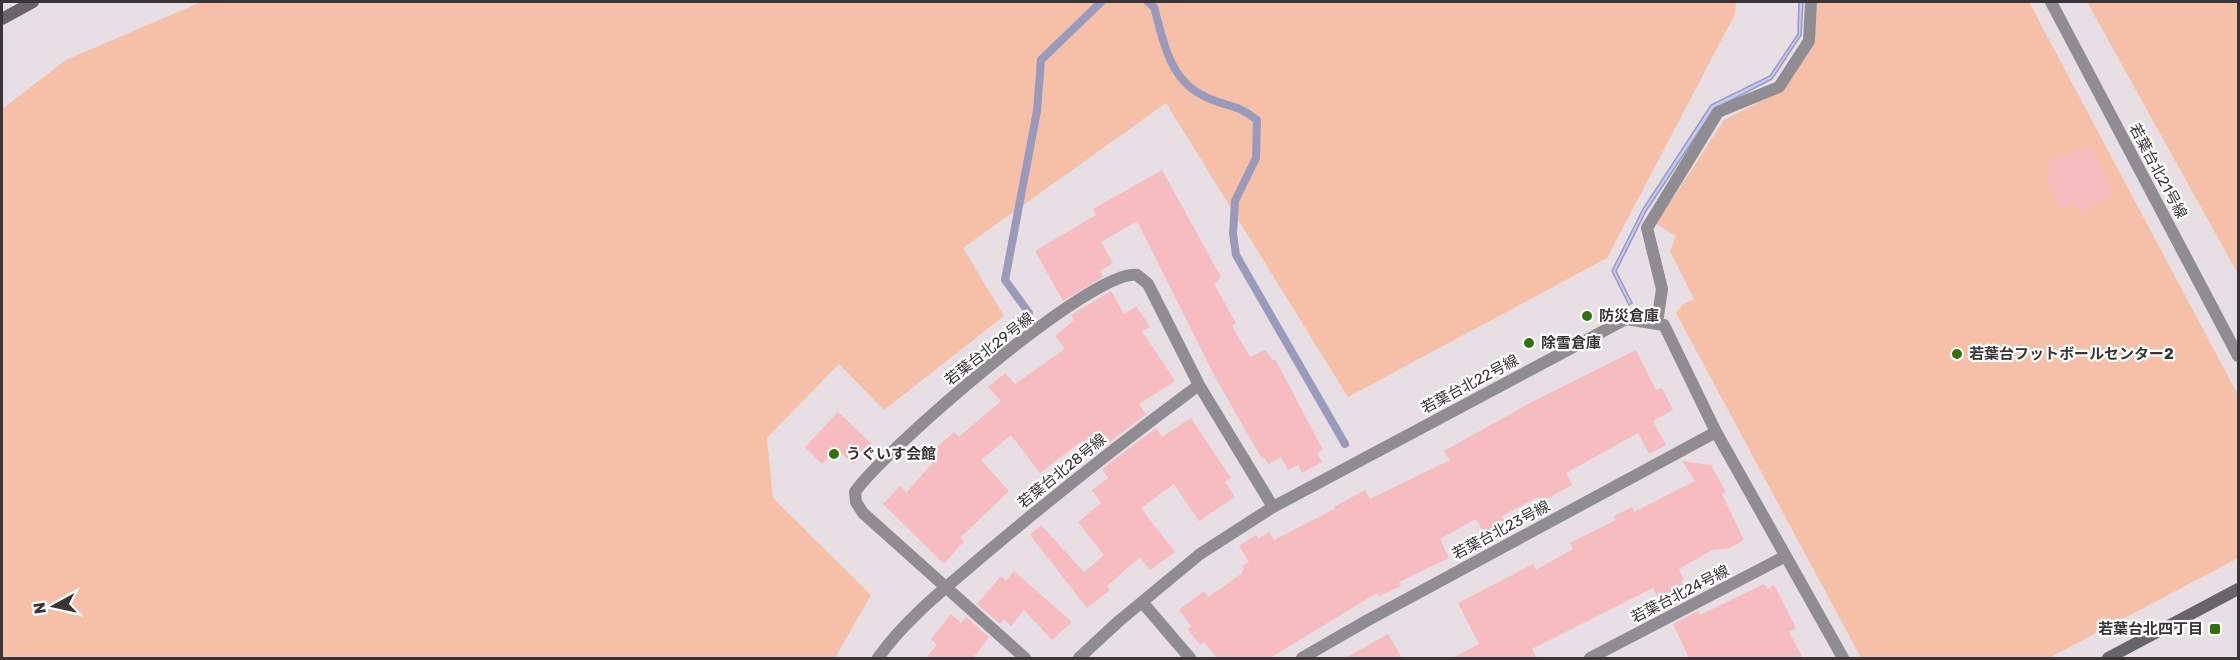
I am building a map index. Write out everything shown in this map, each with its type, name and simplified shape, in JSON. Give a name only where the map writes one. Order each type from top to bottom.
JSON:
[{"type":"street","points":[[2,19],[33,2]]},
{"type":"street","points":[[1810,2],[1809,41],[1779,87],[1718,112],[1647,228],[1662,289],[1657,322],[1664,325],[1716,432],[1784,557],[1843,658]]},
{"type":"street","name":"若葉台北21号線","points":[[2051,2],[2238,356]]},
{"type":"street","name":"若葉台北29号線","points":[[1025,658],[863,513],[856,502],[855,492],[868,475],[939,408],[985,369],[1058,315],[1118,278],[1132,274],[1148,284],[1200,385],[1273,507]]},
{"type":"street","name":"若葉台北22号線","points":[[1079,658],[1200,554],[1273,507],[1626,319],[1657,322]]},
{"type":"street","name":"若葉台北28号線","points":[[878,658],[891,640],[947,586],[1058,491],[1200,385]]},
{"type":"street","name":"若葉台北23号線","points":[[1302,658],[1716,432]]},
{"type":"street","name":"若葉台北24号線","points":[[1590,658],[1784,557]]},
{"type":"street","points":[[2108,658],[2238,589]]},
{"type":"street","points":[[1142,602],[1190,658]]},
{"type":"shaded area","points":[[201,2],[1736,2],[1735,14],[1607,258],[1348,397],[1166,103],[963,248],[1004,316],[884,410],[839,364],[767,438],[773,498],[871,595],[835,658],[2,658],[2,109],[66,60]]},
{"type":"shaded area","name":"若葉台フットボールセンター2","points":[[1817,2],[2029,2],[2238,395],[2238,558],[2049,658],[1861,658],[1676,313],[1683,304],[1694,299],[1670,251],[1676,236],[1656,224],[1724,120],[1783,90],[1815,39]]},
{"type":"shaded area","points":[[2087,2],[2238,2],[2238,274]]},
{"type":"water","points":[[1799,2],[1803,2],[1801,35],[1772,79],[1714,109],[1646,211],[1616,271],[1632,303],[1629,305],[1612,271],[1643,209],[1711,105],[1770,76],[1798,34]]},
{"type":"building","points":[[2091,145],[2114,193],[2080,213],[2073,203],[2062,211],[2046,180],[2050,160]]},
{"type":"building","points":[[1162,170],[1221,277],[1214,284],[1236,323],[1232,326],[1250,357],[1265,350],[1273,361],[1275,359],[1323,450],[1317,453],[1322,462],[1302,473],[1298,465],[1288,470],[1281,457],[1268,464],[1264,457],[1262,459],[1215,377],[1137,221],[1101,242],[1113,263],[1100,271],[1103,277],[1063,301],[1035,251],[1096,215],[1093,209]]},
{"type":"building","points":[[1111,291],[1124,314],[1136,306],[1150,327],[1142,331],[1175,381],[1139,404],[1146,414],[1093,455],[1083,440],[1040,473],[1011,435],[981,460],[1009,491],[960,538],[964,541],[944,564],[883,504],[900,486],[906,493],[937,458],[932,451],[954,432],[959,437],[1001,401],[988,387],[1005,373],[1015,384],[1065,349],[1055,336],[1074,320],[1071,315]]},
{"type":"building","points":[[1636,350],[1656,390],[1661,388],[1663,390],[1673,410],[1653,421],[1666,445],[1649,454],[1638,433],[1566,473],[1572,485],[1541,502],[1538,497],[1502,516],[1508,528],[1487,539],[1476,519],[1440,539],[1449,558],[1399,582],[1401,586],[1379,596],[1377,593],[1270,658],[1217,658],[1204,642],[1200,645],[1188,629],[1191,626],[1179,610],[1204,591],[1208,597],[1241,574],[1244,569],[1242,566],[1249,562],[1239,546],[1256,535],[1258,539],[1269,532],[1274,540],[1335,509],[1334,507],[1365,490],[1370,499],[1450,460],[1444,451],[1530,403]]},
{"type":"building","points":[[838,412],[872,444],[853,464],[837,449],[822,464],[805,447]]},
{"type":"building","points":[[1191,418],[1231,478],[1225,482],[1235,497],[1199,521],[1174,484],[1141,508],[1175,552],[1150,570],[1140,557],[1107,586],[1110,590],[1087,608],[1030,535],[1041,525],[1084,572],[1104,555],[1078,522],[1101,503],[1092,490],[1108,478],[1102,469],[1156,428],[1162,437]]},
{"type":"building","points":[[1682,461],[1711,465],[1726,492],[1722,494],[1744,540],[1730,548],[1712,550],[1679,569],[1684,580],[1681,581],[1689,597],[1665,610],[1653,588],[1532,649],[1537,658],[1452,658],[1479,644],[1458,603],[1533,564],[1536,570],[1573,549],[1570,543],[1616,520],[1614,516],[1632,507],[1634,512],[1695,481]]},
{"type":"building","points":[[1014,571],[1072,622],[1052,640],[1024,610],[1011,626],[1004,619],[1000,624],[977,604],[1001,576],[1006,581]]},
{"type":"building","points":[[1764,584],[1767,589],[1774,585],[1796,628],[1789,632],[1803,658],[1689,658],[1673,624],[1698,611],[1700,615]]},
{"type":"building","points":[[951,614],[961,623],[966,617],[989,637],[973,658],[926,658],[937,645],[931,639]]},
{"type":"building","points":[[1388,634],[1402,658],[1345,658]]},
{"type":"waterway","points":[[1029,313],[1005,280],[1037,111],[1041,60],[1101,2]]},
{"type":"waterway","points":[[1148,2],[1154,7],[1169,57],[1182,79],[1202,95],[1242,110],[1257,120],[1256,158],[1235,201],[1233,234],[1236,255],[1345,444]]},
{"type":"place","name":"防災倉庫","points":[[1587,316]]},
{"type":"place","name":"除雪倉庫","points":[[1529,343]]},
{"type":"place","name":"若葉台フットボールセンター2","points":[[1957,354]]},
{"type":"place","name":"うぐいす会館","points":[[834,454]]},
{"type":"place","name":"若葉台北四丁目","points":[[2215,629]]}]
